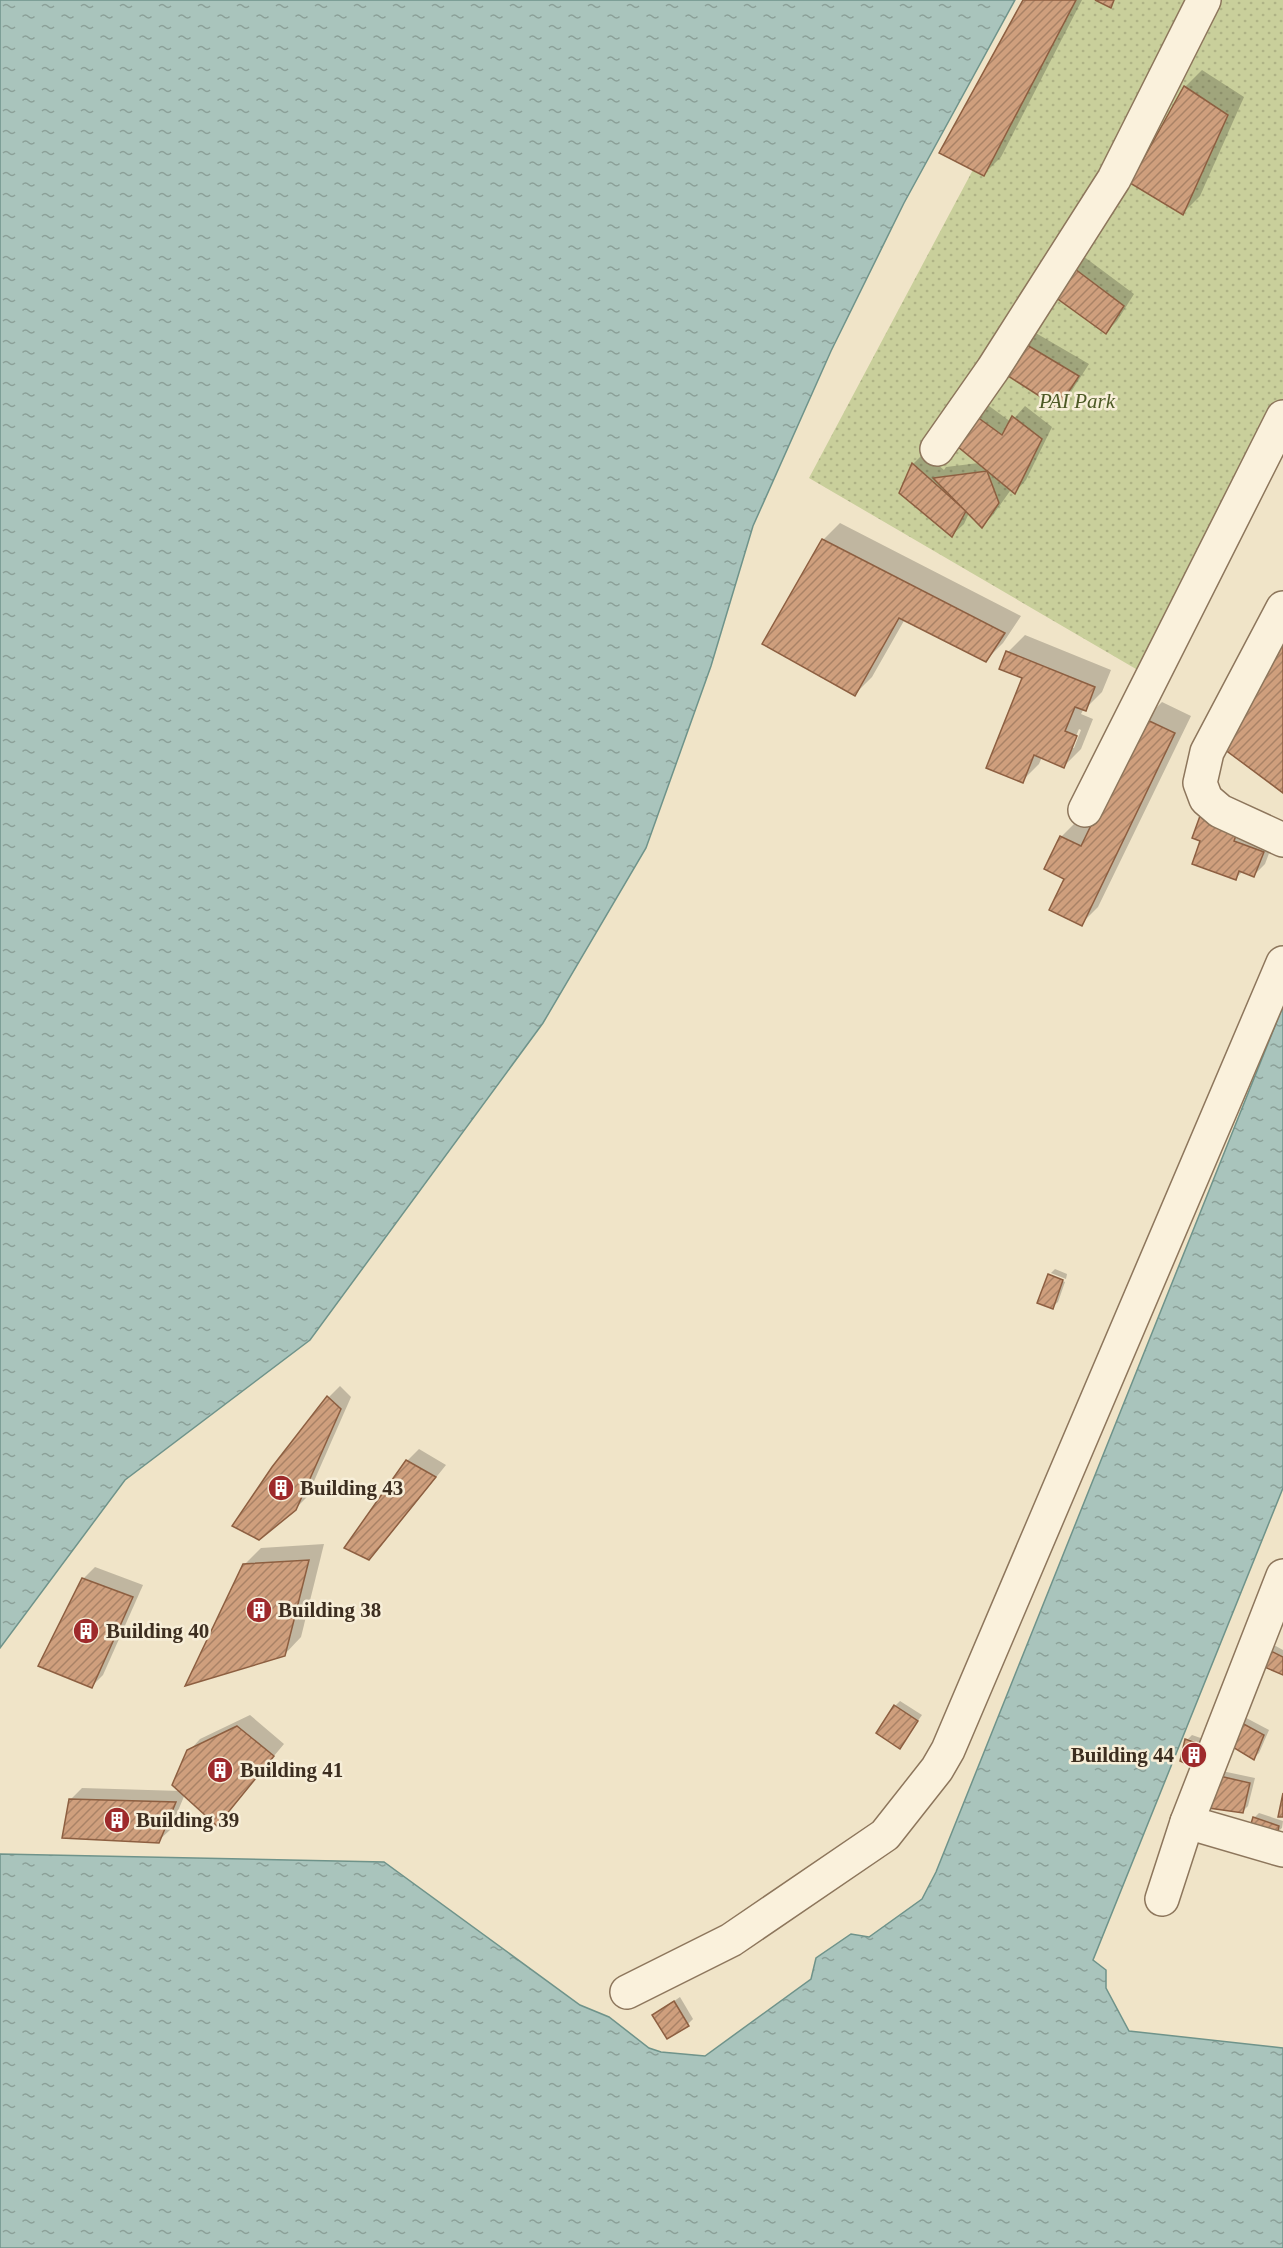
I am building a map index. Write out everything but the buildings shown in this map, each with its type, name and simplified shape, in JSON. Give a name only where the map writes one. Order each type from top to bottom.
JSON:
[{"type":"lane","points":[[937,449],[993,369],[1114,180],[1204,0]]},
{"type":"lane","points":[[1085,810],[1283,417]]},
{"type":"lane","points":[[1283,608],[1207,752],[1200,783],[1206,799],[1220,811],[1283,840]]},
{"type":"lane","points":[[627,1992],[731,1940],[885,1835],[938,1769],[1283,963]]},
{"type":"lane","points":[[1162,1899],[1187,1822],[1283,1576]]},
{"type":"lane","points":[[1187,1822],[1283,1850]]},
{"type":"green space","name":"PAI Park","points":[[1055,0],[1283,0],[1283,439],[1160,683],[809,478],[984,149]]},
{"type":"water","points":[[0,0],[1015,0],[904,203],[831,351],[753,526],[711,666],[646,848],[543,1023],[310,1340],[125,1480],[0,1648]]},
{"type":"water","points":[[1283,1006],[1283,1488],[1093,1960],[1106,1970],[1106,1988],[1129,2031],[1283,2048],[1283,2248],[0,2248],[0,1854],[384,1862],[580,2005],[609,2017],[649,2048],[661,2052],[705,2056],[811,1979],[816,1958],[851,1934],[869,1937],[922,1899],[936,1872]]},
{"type":"place","name":"Building 43","points":[[281,1488]]},
{"type":"place","name":"Building 38","points":[[259,1610]]},
{"type":"place","name":"Building 40","points":[[86,1631]]},
{"type":"place","name":"Building 44","points":[[1194,1755]]},
{"type":"place","name":"Building 41","points":[[220,1770]]},
{"type":"place","name":"Building 39","points":[[117,1820]]}]
